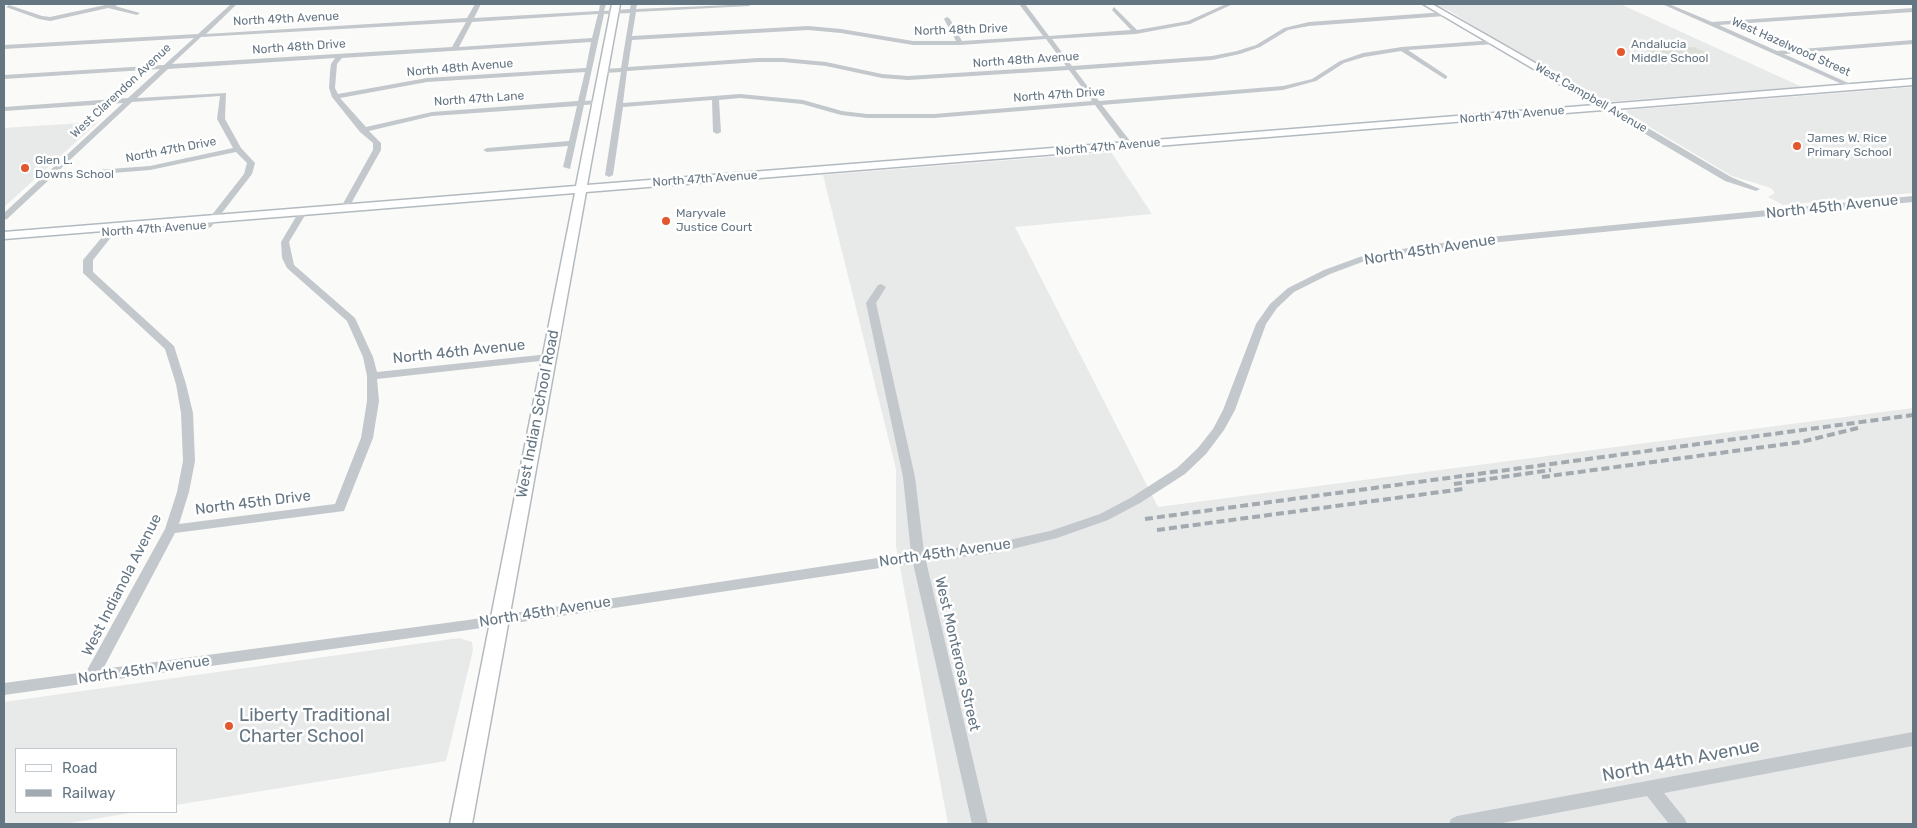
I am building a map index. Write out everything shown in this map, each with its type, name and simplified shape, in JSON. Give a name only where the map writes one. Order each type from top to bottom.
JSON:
[{"type":"street","points":[[6,7],[22,4]]},
{"type":"street","points":[[6,7],[50,19],[117,4]]},
{"type":"street","name":"West Clarendon Avenue","points":[[4,217],[234,4]]},
{"type":"street","points":[[455,48],[478,4]]},
{"type":"street","points":[[567,167],[603,4]]},
{"type":"street","name":"North 49th Avenue","points":[[4,47],[601,12],[615,8],[749,4]]},
{"type":"street","points":[[1022,4],[1130,146]]},
{"type":"street","name":"North 48th Drive","points":[[629,38],[802,28],[841,31],[913,43],[960,43],[1136,32],[1190,22],[1230,4]]},
{"type":"street","name":"West Campbell Avenue","points":[[1427,4],[1728,179],[1756,189]]},
{"type":"street","name":"West Hazelwood Street","points":[[1665,4],[1853,87]]},
{"type":"street","points":[[107,6],[137,13]]},
{"type":"street","points":[[609,175],[633,7]]},
{"type":"street","name":"West Indian School Road","points":[[461,824],[615,8]]},
{"type":"street","points":[[1114,9],[1136,32]]},
{"type":"street","points":[[1711,24],[1913,10]]},
{"type":"street","name":"North 48th Avenue","points":[[604,70],[782,60],[826,64],[882,76],[908,78],[1070,68],[1212,58],[1258,46],[1286,30],[1309,24],[1445,14]]},
{"type":"street","points":[[947,19],[960,43]]},
{"type":"street","name":"North 48th Drive","points":[[4,77],[595,40]]},
{"type":"street","name":"North 47th Drive","points":[[619,105],[715,98],[768,97],[803,102],[841,113],[897,118],[1283,88],[1323,76],[1350,58],[1381,51],[1494,42]]},
{"type":"street","points":[[1776,53],[1913,42]]},
{"type":"street","points":[[1402,49],[1445,77]]},
{"type":"street","points":[[341,55],[334,64],[332,88],[335,97],[363,130],[377,143],[377,150],[344,209]]},
{"type":"street","name":"North 48th Avenue","points":[[335,97],[427,80],[588,70]]},
{"type":"street","name":"North 47th Avenue","points":[[4,241],[114,229],[285,217],[303,212],[1913,82]]},
{"type":"street","points":[[4,109],[224,94],[221,119],[238,149],[251,163],[248,174],[211,221]]},
{"type":"street","points":[[715,98],[717,132]]},
{"type":"street","name":"North 47th Lane","points":[[363,130],[432,114],[598,102]]},
{"type":"street","points":[[487,150],[572,143]]},
{"type":"street","name":"North 47th Drive","points":[[48,176],[150,168],[238,149]]},
{"type":"street","name":"North 45th Avenue","points":[[4,689],[500,619],[918,557],[996,548],[1052,535],[1104,517],[1153,490],[1202,451],[1218,430],[1237,392],[1261,324],[1272,306],[1291,290],[1327,272],[1380,254],[1469,242],[1913,199]]},
{"type":"street","points":[[303,212],[286,242],[287,258],[290,266],[351,320],[368,357],[372,376]]},
{"type":"street","name":"North 47th Avenue","points":[[4,235],[114,229]]},
{"type":"street","name":"West Indianola Avenue","points":[[91,677],[171,529],[183,492],[189,461],[187,413],[181,384],[170,348],[88,272],[88,260],[114,229]]},
{"type":"street","name":"West Monterosa Street","points":[[881,287],[871,303],[909,477],[918,557],[980,824]]},
{"type":"street","name":"North 46th Avenue","points":[[372,376],[549,357]]},
{"type":"street","name":"North 45th Drive","points":[[171,529],[340,508],[367,438],[373,401],[372,376]]},
{"type":"street","name":"North 44th Avenue","points":[[1457,824],[1913,739]]},
{"type":"street","points":[[1650,787],[1679,824]]},
{"type":"shaded area","name":"Andalucia Middle School","points":[[1433,4],[1620,4],[1802,87],[1605,102],[1492,38],[1450,11]]},
{"type":"shaded area","points":[[1694,47],[1712,55],[1663,59],[1646,50]]},
{"type":"shaded area","name":"James W. Rice Primary School","points":[[1913,87],[1913,193],[1783,205],[1768,197],[1775,193],[1771,188],[1732,176],[1626,113],[1628,110]]},
{"type":"shaded area","name":"Glen L. Downs School","points":[[98,122],[4,207],[4,128]]},
{"type":"shaded area","points":[[1111,152],[1152,214],[1015,227],[1158,507],[1913,408],[1913,824],[948,824],[896,546],[896,469],[823,175]]},
{"type":"shaded area","name":"Liberty Traditional Charter School","points":[[459,638],[472,642],[473,650],[446,761],[178,805],[178,748],[15,748],[15,813],[130,813],[64,824],[4,824],[4,702]]},
{"type":"railway","points":[[1145,519],[1913,415]]},
{"type":"railway","points":[[1542,477],[1801,442],[1858,428]]},
{"type":"railway","points":[[1454,484],[1551,470]]},
{"type":"railway","points":[[1157,530],[1463,489]]},
{"type":"place","name":"Andalucia Middle School","points":[[1621,52]]},
{"type":"place","name":"James W. Rice Primary School","points":[[1797,146]]},
{"type":"place","name":"Glen L. Downs School","points":[[25,168]]},
{"type":"place","name":"Maryvale Justice Court","points":[[666,221]]},
{"type":"place","name":"Liberty Traditional Charter School","points":[[229,726]]}]
